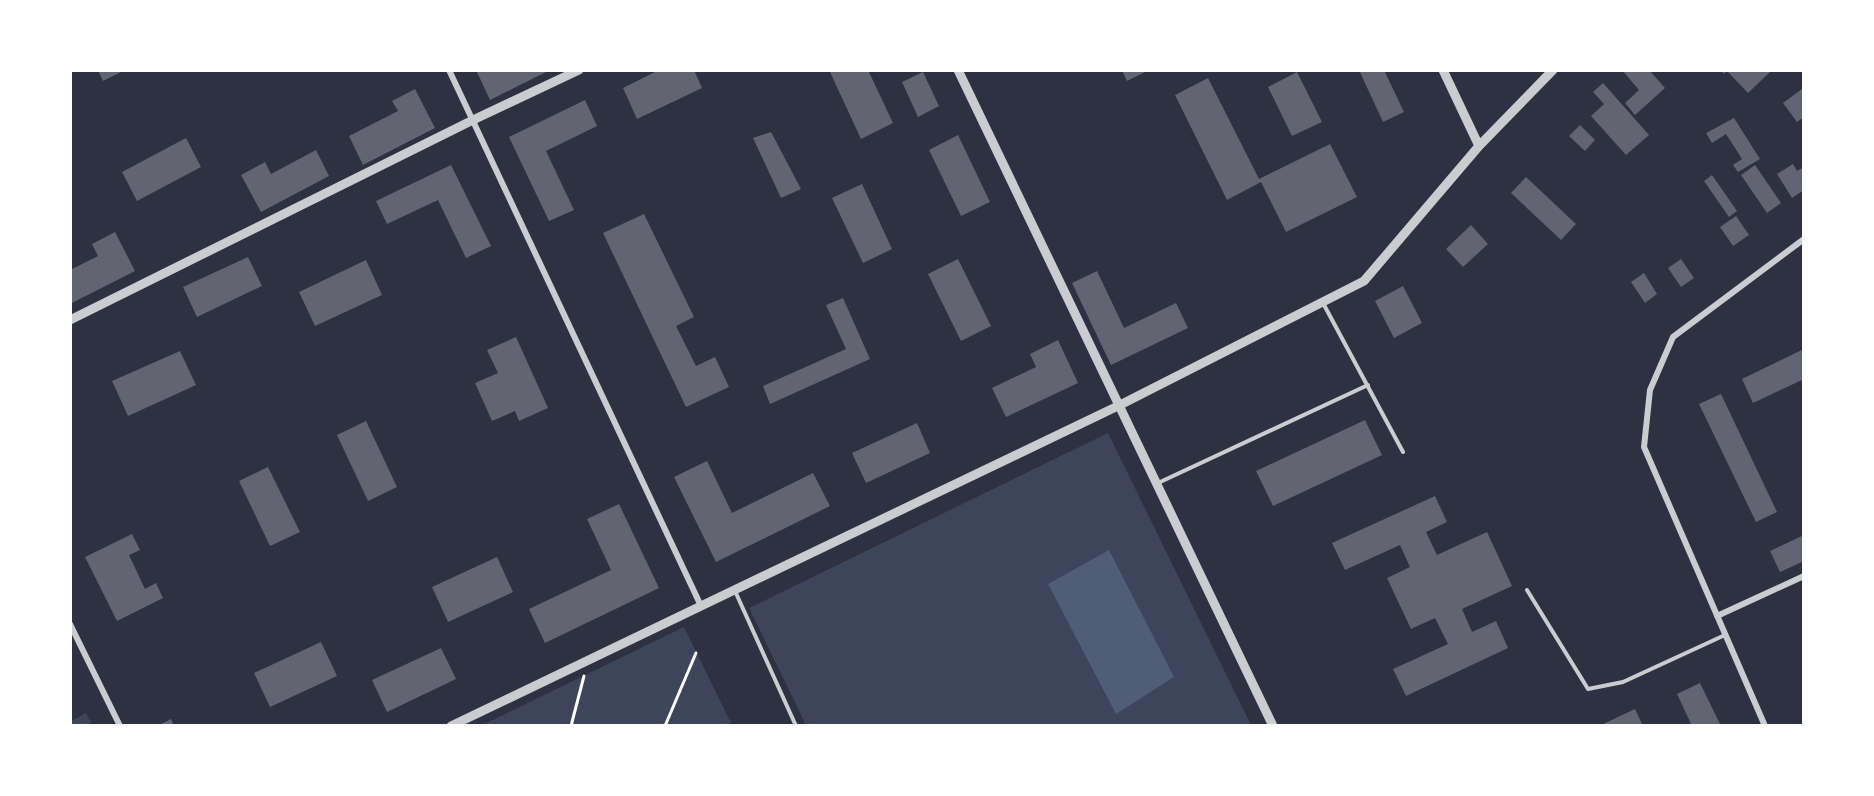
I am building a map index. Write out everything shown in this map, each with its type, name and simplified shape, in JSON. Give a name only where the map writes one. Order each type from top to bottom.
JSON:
[{"type":"street","points":[[449,70],[701,606]]},
{"type":"street","points":[[70,320],[473,120],[579,70]]},
{"type":"street","points":[[958,70],[1273,726]]},
{"type":"street","points":[[1443,70],[1479,146]]},
{"type":"street","points":[[451,726],[1120,405],[1364,281],[1479,146],[1553,70]]},
{"type":"street","points":[[1765,726],[1644,447],[1650,390],[1674,337],[1803,239]]},
{"type":"street","points":[[1718,616],[1803,576]]},
{"type":"street","points":[[70,624],[120,726]]},
{"type":"lane","points":[[1323,302],[1403,452]]},
{"type":"lane","points":[[1157,483],[1368,385]]},
{"type":"lane","points":[[735,590],[796,726]]},
{"type":"lane","points":[[1527,590],[1588,688],[1623,682],[1725,635]]},
{"type":"path","points":[[665,726],[696,653]]},
{"type":"path","points":[[571,726],[584,676]]},
{"type":"shaded area","points":[[1108,433],[1251,725],[806,725],[749,608]]},
{"type":"shaded area","points":[[1109,550],[1174,677],[1116,714],[1048,584]]},
{"type":"shaded area","points":[[684,627],[732,725],[480,726]]},
{"type":"shaded area","points":[[86,713],[92,725],[71,725],[71,721]]},
{"type":"building","points":[[98,70],[125,70],[103,81]]},
{"type":"building","points":[[476,70],[550,70],[490,100]]},
{"type":"building","points":[[659,70],[694,70],[702,88],[637,119],[623,88]]},
{"type":"building","points":[[868,70],[893,123],[861,139],[830,72]]},
{"type":"building","points":[[1122,70],[1149,70],[1127,81]]},
{"type":"building","points":[[1359,70],[1384,70],[1404,112],[1383,122]]},
{"type":"building","points":[[1622,70],[1649,70],[1665,88],[1635,115],[1625,103],[1639,90]]},
{"type":"building","points":[[1721,70],[1768,70],[1770,72],[1748,93],[1727,71],[1724,74]]},
{"type":"building","points":[[923,72],[939,106],[918,117],[902,82]]},
{"type":"building","points":[[1297,72],[1322,122],[1292,136],[1268,87]]},
{"type":"building","points":[[1208,78],[1259,179],[1330,144],[1357,197],[1286,232],[1261,182],[1227,200],[1175,95]]},
{"type":"building","points":[[1603,83],[1649,135],[1626,155],[1591,116],[1604,104],[1593,92]]},
{"type":"building","points":[[415,89],[435,128],[363,165],[349,136],[398,111],[392,101]]},
{"type":"building","points":[[1802,89],[1804,91],[1804,117],[1797,122],[1783,103]]},
{"type":"building","points":[[585,100],[597,126],[546,151],[574,210],[549,221],[509,137]]},
{"type":"building","points":[[1734,118],[1760,159],[1738,172],[1733,165],[1742,159],[1726,134],[1712,143],[1706,133]]},
{"type":"building","points":[[1580,125],[1595,140],[1585,151],[1569,136]]},
{"type":"building","points":[[771,132],[801,189],[781,198],[753,138]]},
{"type":"building","points":[[958,135],[990,202],[961,216],[929,150]]},
{"type":"building","points":[[186,138],[201,167],[137,201],[122,172]]},
{"type":"building","points":[[316,150],[329,176],[261,212],[241,175],[265,162],[271,174]]},
{"type":"building","points":[[1793,164],[1797,171],[1804,167],[1804,190],[1792,198],[1777,174]]},
{"type":"building","points":[[451,165],[491,246],[466,258],[438,200],[387,224],[376,201]]},
{"type":"building","points":[[1755,165],[1781,203],[1767,213],[1741,175]]},
{"type":"building","points":[[1712,175],[1737,211],[1729,217],[1704,181]]},
{"type":"building","points":[[1526,177],[1576,224],[1561,240],[1511,193]]},
{"type":"building","points":[[862,184],[892,249],[863,263],[832,198]]},
{"type":"building","points":[[644,214],[694,317],[676,326],[696,366],[715,357],[729,387],[686,407],[603,233]]},
{"type":"building","points":[[1736,216],[1749,235],[1733,246],[1720,227]]},
{"type":"building","points":[[1471,225],[1488,244],[1463,267],[1446,249]]},
{"type":"building","points":[[115,232],[135,271],[70,304],[70,270],[98,256],[92,244]]},
{"type":"building","points":[[248,257],[262,286],[197,317],[183,287]]},
{"type":"building","points":[[958,259],[991,326],[961,341],[928,274]]},
{"type":"building","points":[[1681,259],[1694,278],[1681,287],[1668,268]]},
{"type":"building","points":[[366,260],[382,295],[315,326],[299,292]]},
{"type":"building","points":[[1097,271],[1124,328],[1176,303],[1188,328],[1111,365],[1072,283]]},
{"type":"building","points":[[1644,273],[1657,294],[1645,303],[1631,282]]},
{"type":"building","points":[[1403,286],[1422,323],[1394,338],[1375,301]]},
{"type":"building","points":[[843,298],[870,359],[770,404],[763,386],[846,349],[826,305]]},
{"type":"building","points":[[516,337],[548,408],[519,421],[515,411],[492,421],[475,383],[498,373],[487,350]]},
{"type":"building","points":[[1058,340],[1078,383],[1006,417],[992,388],[1036,367],[1030,354]]},
{"type":"building","points":[[1804,349],[1804,379],[1753,403],[1742,379]]},
{"type":"building","points":[[180,351],[196,385],[128,416],[112,381]]},
{"type":"building","points":[[1721,394],[1777,512],[1756,522],[1699,404]]},
{"type":"building","points":[[1365,420],[1382,455],[1273,506],[1256,471]]},
{"type":"building","points":[[366,421],[397,487],[368,501],[337,435]]},
{"type":"building","points":[[917,423],[930,453],[866,483],[852,453]]},
{"type":"building","points":[[707,461],[732,513],[813,473],[830,506],[716,562],[674,477]]},
{"type":"building","points":[[268,467],[300,532],[270,546],[239,481]]},
{"type":"building","points":[[1435,496],[1447,522],[1426,532],[1437,555],[1487,532],[1512,586],[1462,609],[1472,632],[1496,621],[1508,648],[1406,696],[1393,669],[1448,644],[1435,618],[1411,629],[1387,578],[1410,567],[1400,545],[1345,570],[1332,543]]},
{"type":"building","points":[[619,504],[659,588],[545,643],[529,609],[611,570],[587,519]]},
{"type":"building","points":[[132,534],[140,550],[129,555],[145,589],[156,583],[163,598],[117,621],[85,557]]},
{"type":"building","points":[[1804,535],[1804,561],[1780,572],[1770,551]]},
{"type":"building","points":[[497,557],[513,592],[448,622],[432,587]]},
{"type":"building","points":[[321,642],[337,676],[270,707],[254,673]]},
{"type":"building","points":[[441,648],[456,679],[387,712],[372,680]]},
{"type":"building","points":[[1700,683],[1721,726],[1692,726],[1677,694]]},
{"type":"building","points":[[1635,709],[1643,726],[1599,726]]},
{"type":"building","points":[[171,719],[174,726],[158,726]]}]
